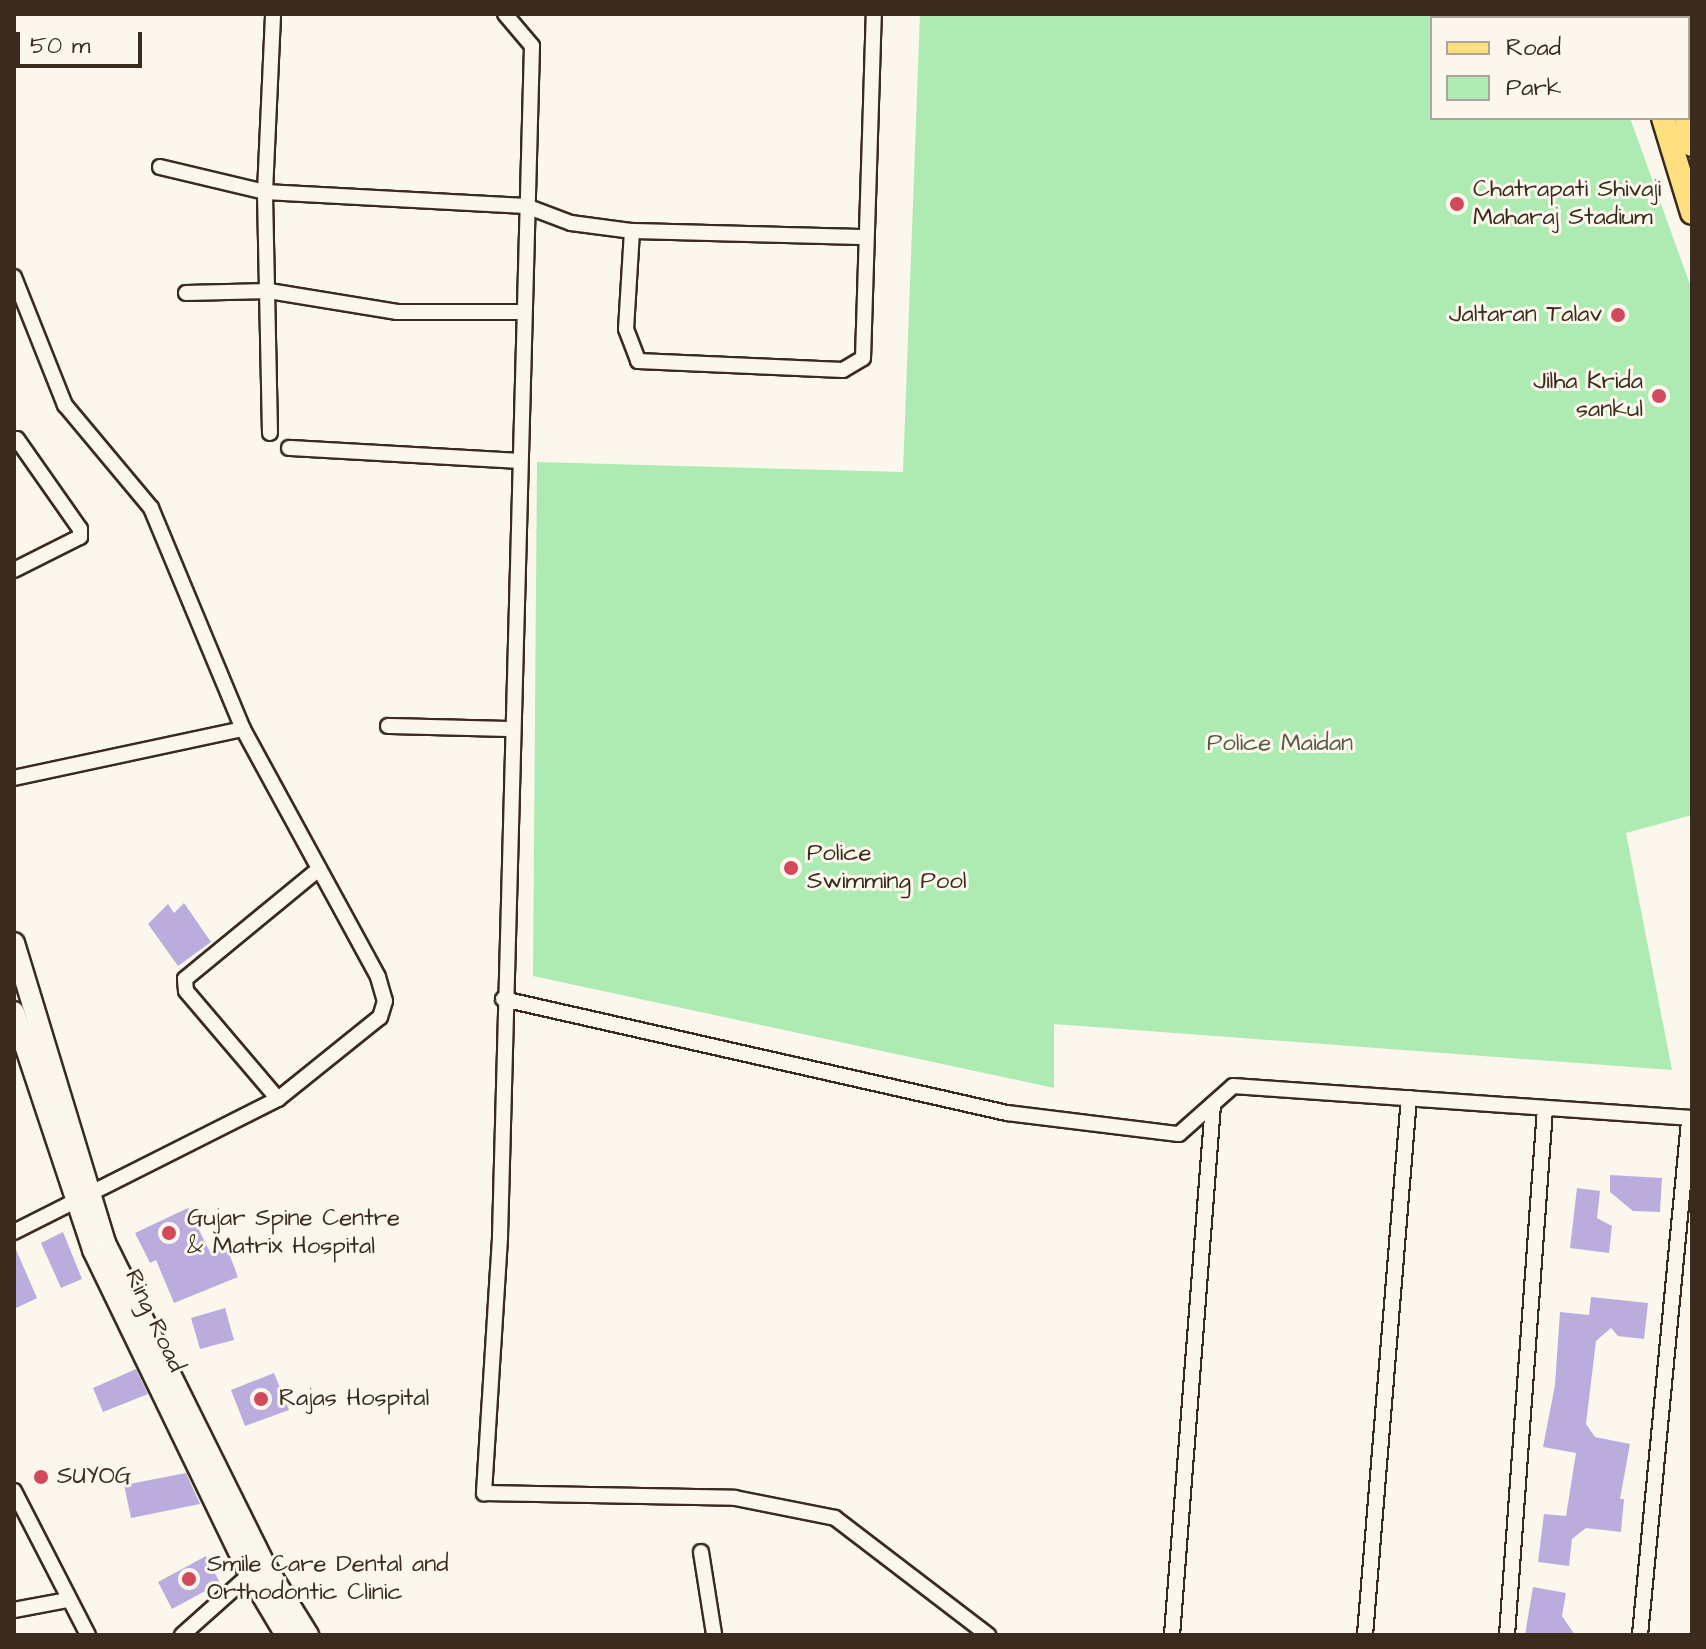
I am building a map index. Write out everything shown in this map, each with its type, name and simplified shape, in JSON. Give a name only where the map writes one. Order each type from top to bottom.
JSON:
[{"type":"main road","points":[[1664,120],[1692,213]]},
{"type":"main road","points":[[1686,120],[1692,145]]},
{"type":"main road","points":[[14,943],[82,1200]]},
{"type":"main road","name":"Ring Road","points":[[14,1012],[139,1352],[257,1568],[286,1635]]},
{"type":"main road","points":[[257,1568],[308,1635]]},
{"type":"street","points":[[270,433],[265,192],[273,14]]},
{"type":"street","points":[[505,14],[532,46],[503,999],[500,1238],[484,1493],[735,1498],[835,1518],[988,1635]]},
{"type":"street","points":[[632,231],[626,329],[638,361],[843,370],[863,358],[863,237],[874,14]]},
{"type":"street","points":[[160,167],[265,192],[526,206],[571,223],[632,231],[863,237]]},
{"type":"street","points":[[14,277],[65,405],[151,508],[243,729],[378,977],[385,1001],[380,1017],[278,1099],[14,1232]]},
{"type":"street","points":[[186,293],[269,291],[397,312],[523,312]]},
{"type":"street","points":[[14,570],[80,537],[80,529],[17,439]]},
{"type":"street","points":[[289,448],[518,461]]},
{"type":"street","points":[[388,726],[511,729]]},
{"type":"street","points":[[14,778],[243,729]]},
{"type":"street","points":[[278,1099],[186,991],[185,979],[319,869]]},
{"type":"street","points":[[503,999],[1007,1113],[1179,1134],[1233,1086],[1691,1119],[1683,1147],[1640,1635]]},
{"type":"street","points":[[1365,1635],[1409,1098]]},
{"type":"street","points":[[1172,1635],[1213,1105]]},
{"type":"street","points":[[1507,1635],[1545,1109]]},
{"type":"street","points":[[14,1493],[88,1635]]},
{"type":"street","points":[[701,1552],[711,1635]]},
{"type":"street","points":[[182,1635],[257,1568]]},
{"type":"street","points":[[14,1610],[68,1600]]},
{"type":"green space","name":"Police Maidan","points":[[920,14],[1593,14],[1430,16],[1430,120],[1631,120],[1692,290],[1692,815],[1626,833],[1672,1070],[1054,1024],[1054,1088],[533,976],[537,462],[903,472]]},
{"type":"building","points":[[184,903],[211,942],[178,966],[148,924],[168,904],[174,913]]},
{"type":"building","points":[[1610,1175],[1662,1178],[1660,1212],[1633,1211],[1610,1192]]},
{"type":"building","points":[[1577,1188],[1600,1191],[1597,1218],[1612,1226],[1609,1253],[1570,1248]]},
{"type":"building","points":[[188,1208],[211,1254],[227,1248],[238,1277],[174,1303],[156,1260],[150,1263],[135,1233]]},
{"type":"building","points":[[63,1232],[82,1279],[61,1288],[41,1243]]},
{"type":"building","points":[[14,1245],[37,1298],[14,1309]]},
{"type":"building","points":[[1591,1297],[1648,1303],[1644,1339],[1618,1336],[1611,1328],[1596,1341],[1586,1424],[1595,1437],[1630,1444],[1620,1499],[1624,1499],[1621,1532],[1586,1528],[1572,1539],[1569,1566],[1538,1562],[1544,1514],[1566,1516],[1576,1453],[1543,1447],[1555,1385],[1560,1312],[1589,1315]]},
{"type":"building","points":[[225,1308],[234,1340],[200,1349],[191,1318]]},
{"type":"building","points":[[136,1369],[148,1394],[103,1412],[93,1388]]},
{"type":"building","points":[[274,1373],[289,1410],[245,1426],[231,1390]]},
{"type":"building","points":[[186,1473],[200,1504],[131,1518],[124,1485]]},
{"type":"building","points":[[206,1556],[220,1583],[172,1609],[158,1582]]},
{"type":"building","points":[[1533,1587],[1566,1593],[1562,1616],[1575,1635],[1525,1635]]},
{"type":"place","name":"Chatrapati Shivaji Maharaj Stadium","points":[[1457,204]]},
{"type":"place","name":"Jaltaran Talav","points":[[1618,315]]},
{"type":"place","name":"Jilha Krida sankul","points":[[1659,396]]},
{"type":"place","name":"Police Swimming Pool","points":[[791,868]]},
{"type":"place","name":"Gujar Spine Centre & Matrix Hospital","points":[[169,1233]]},
{"type":"place","name":"Rajas Hospital","points":[[261,1399]]},
{"type":"place","name":"SUYOG","points":[[41,1477]]},
{"type":"place","name":"Smile Care Dental and Orthodontic Clinic","points":[[189,1579]]}]
